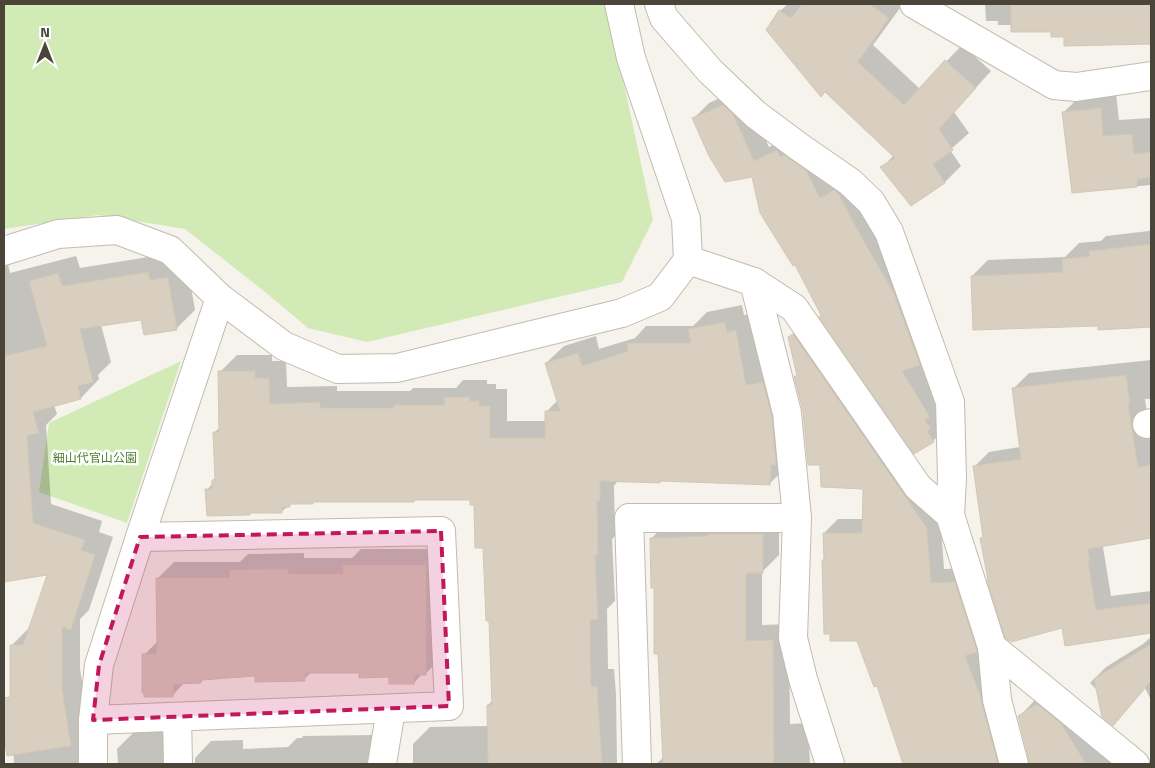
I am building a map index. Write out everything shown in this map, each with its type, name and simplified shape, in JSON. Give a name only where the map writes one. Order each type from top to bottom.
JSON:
[{"type":"street","points":[[4,251],[58,234],[117,230],[170,250],[220,298],[284,346],[338,369],[397,368],[622,313],[660,297],[688,260],[686,219],[631,58],[619,4]]},
{"type":"street","points":[[659,4],[664,18],[710,71],[755,114],[850,182],[871,202],[888,232],[950,402],[952,478],[950,515],[992,647],[997,700],[1014,764]]},
{"type":"street","points":[[914,4],[1054,86],[1076,87],[1151,76]]},
{"type":"street","points":[[688,260],[754,282],[794,308],[918,487],[950,515]]},
{"type":"street","points":[[754,282],[787,413],[797,518],[793,638],[803,679],[830,764]]},
{"type":"street","points":[[93,764],[93,720],[99,665],[220,298]]},
{"type":"street","points":[[637,764],[629,518],[797,518]]},
{"type":"street","points":[[93,720],[449,706],[441,531],[140,537]]},
{"type":"street","points":[[992,647],[1135,764]]},
{"type":"street","points":[[382,764],[391,709]]},
{"type":"street","points":[[177,717],[178,764]]},
{"type":"highlighted area","points":[[441,531],[449,706],[93,720],[99,665],[140,537]]},
{"type":"green space","points":[[4,4],[607,4],[653,220],[622,282],[367,342],[308,328],[185,229],[98,215],[4,229]]},
{"type":"green space","name":"細山代官山公園","points":[[181,361],[127,523],[39,492],[49,423]]},
{"type":"building","points":[[802,4],[869,4],[889,18],[858,62],[904,105],[945,60],[976,88],[939,129],[953,150],[933,164],[945,183],[911,206],[880,167],[895,158],[825,92],[821,97],[766,30],[779,10],[791,18]]},
{"type":"building","points":[[1011,4],[1151,4],[1151,44],[1064,46],[1064,37],[1051,37],[1051,32],[1011,32]]},
{"type":"building","points":[[723,105],[733,114],[754,161],[777,150],[780,157],[784,155],[806,170],[820,198],[834,190],[838,193],[894,293],[920,365],[902,371],[930,417],[925,420],[931,428],[927,431],[934,442],[914,454],[819,317],[821,315],[795,265],[793,266],[760,213],[752,177],[725,182],[709,156],[692,118]]},
{"type":"building","points":[[1101,108],[1103,136],[1132,134],[1134,154],[1151,152],[1151,177],[1137,180],[1137,187],[1072,193],[1062,112]]},
{"type":"building","points":[[1151,244],[1151,327],[1098,330],[1098,326],[973,330],[971,276],[1063,272],[1062,259],[1090,256],[1089,251]]},
{"type":"building","points":[[148,272],[150,280],[168,277],[177,330],[144,335],[141,320],[80,329],[93,382],[78,386],[81,399],[33,412],[39,433],[27,436],[33,523],[85,540],[81,550],[95,555],[71,630],[62,627],[62,688],[71,746],[7,756],[4,736],[4,698],[10,697],[10,645],[23,645],[47,575],[4,582],[4,356],[47,346],[29,281],[58,273],[62,286]]},
{"type":"building","points":[[725,322],[727,332],[736,330],[746,385],[763,382],[772,416],[776,465],[771,465],[770,485],[600,481],[600,501],[597,501],[598,555],[595,555],[598,619],[590,620],[591,686],[597,686],[602,764],[488,764],[487,705],[492,705],[489,621],[486,621],[483,548],[475,548],[474,505],[470,505],[470,500],[313,502],[313,504],[290,504],[290,507],[282,507],[282,513],[207,516],[205,489],[212,489],[212,480],[215,480],[213,432],[219,432],[218,371],[255,371],[255,378],[269,378],[270,404],[320,402],[320,408],[394,408],[394,405],[445,405],[444,397],[470,397],[470,401],[479,401],[479,406],[490,406],[490,438],[545,438],[545,411],[560,411],[545,363],[578,353],[582,366],[628,351],[627,343],[691,343],[688,329]]},
{"type":"building","points":[[793,334],[927,528],[931,583],[955,582],[977,650],[977,652],[965,656],[981,697],[998,764],[903,764],[877,686],[874,687],[857,641],[830,641],[830,634],[824,634],[823,533],[862,533],[863,489],[821,487],[820,465],[808,465],[803,411],[794,376],[797,376],[788,337]]},
{"type":"building","points":[[1126,375],[1130,403],[1128,403],[1138,467],[1151,465],[1151,538],[1088,549],[1090,561],[1088,561],[1096,610],[1151,603],[1151,633],[1065,646],[1062,628],[1011,642],[1005,638],[987,580],[980,538],[983,537],[973,466],[1021,459],[1012,388]]},
{"type":"building","points":[[708,534],[763,534],[763,573],[746,573],[746,641],[773,640],[774,764],[663,764],[658,654],[654,654],[654,588],[651,588],[650,538],[708,536]]},
{"type":"building","points":[[343,565],[426,565],[426,675],[414,675],[414,684],[389,684],[389,677],[359,678],[359,673],[305,673],[305,681],[255,682],[255,676],[201,680],[201,683],[173,684],[173,697],[144,697],[144,693],[142,693],[142,654],[156,654],[157,646],[156,578],[230,578],[230,570],[288,569],[288,574],[343,574]]},
{"type":"building","points":[[1151,644],[1151,681],[1113,726],[1102,717],[1094,679]]},
{"type":"building","points":[[1037,704],[1061,723],[1086,764],[1029,764],[1018,716]]}]
